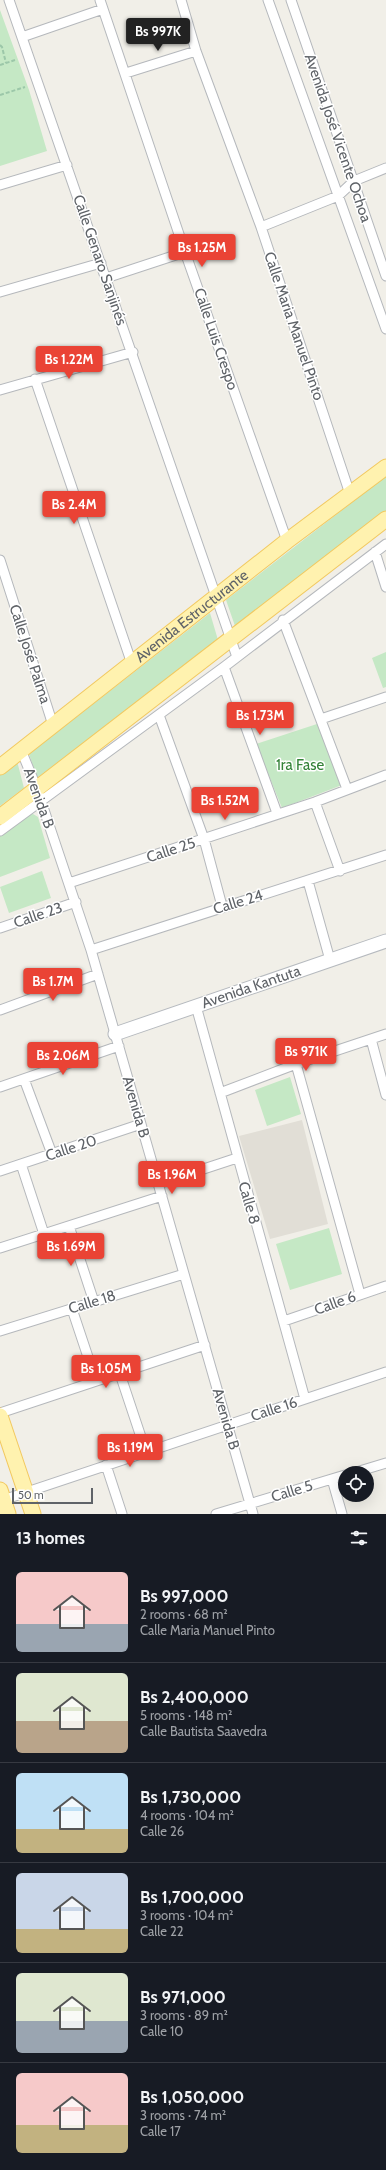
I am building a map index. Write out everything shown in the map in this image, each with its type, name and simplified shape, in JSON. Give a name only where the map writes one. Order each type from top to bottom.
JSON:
[{"type":"main road","name":"Avenida Estructurante","points":[[0,767],[287,541],[386,467]]},
{"type":"main road","points":[[0,817],[39,795],[230,640],[386,519]]},
{"type":"main road","points":[[0,1416],[33,1514]]},
{"type":"main road","points":[[1,1496],[8,1514]]},
{"type":"street","name":"Calle Genaro Sanjinés","points":[[9,0],[133,352],[215,597],[237,657]]},
{"type":"street","name":"Calle Maria Manuel Pinto","points":[[181,0],[196,51],[261,227],[350,494]]},
{"type":"street","points":[[268,0],[386,328]]},
{"type":"street","name":"Avenida José Vicente Ochoa","points":[[291,0],[386,276]]},
{"type":"street","points":[[22,37],[102,4]]},
{"type":"street","name":"Calle Luis Crespo","points":[[102,4],[185,252],[287,541]]},
{"type":"street","points":[[126,74],[196,51]]},
{"type":"street","points":[[0,185],[67,165]]},
{"type":"street","points":[[261,227],[338,196],[354,182],[386,168]]},
{"type":"street","points":[[106,278],[185,252]]},
{"type":"street","points":[[0,292],[101,263]]},
{"type":"street","points":[[0,390],[133,352]]},
{"type":"street","points":[[35,379],[132,664]]},
{"type":"street","points":[[0,831],[39,795],[159,715],[224,667],[283,620],[386,544]]},
{"type":"street","points":[[375,552],[386,587]]},
{"type":"street","name":"Calle José Palma","points":[[0,560],[53,725]]},
{"type":"street","points":[[283,620],[347,790]]},
{"type":"street","points":[[224,667],[277,813]]},
{"type":"street","points":[[321,719],[386,697]]},
{"type":"street","points":[[159,715],[204,839],[222,906]]},
{"type":"street","name":"Avenida B","points":[[21,750],[39,795],[91,950],[253,1514]]},
{"type":"street","name":"Calle 25","points":[[69,883],[204,839],[277,813],[315,802],[386,775]]},
{"type":"street","points":[[315,802],[340,871]]},
{"type":"street","name":"Calle 24","points":[[91,950],[222,906],[308,881],[386,855]]},
{"type":"street","points":[[308,881],[330,960]]},
{"type":"street","name":"Calle 23","points":[[0,928],[76,902]]},
{"type":"street","name":"Avenida Kantuta","points":[[117,1040],[196,1006],[386,941]]},
{"type":"street","points":[[0,1010],[98,974]]},
{"type":"street","name":"Calle 8","points":[[196,1006],[305,1399]]},
{"type":"street","points":[[220,1093],[296,1064],[386,1034]]},
{"type":"street","points":[[371,1039],[386,1095]]},
{"type":"street","points":[[0,1087],[24,1079],[117,1040]]},
{"type":"street","points":[[296,1064],[360,1294]]},
{"type":"street","points":[[24,1079],[52,1154]]},
{"type":"street","name":"Calle 20","points":[[0,1171],[141,1124]]},
{"type":"street","points":[[158,1184],[237,1158]]},
{"type":"street","points":[[21,1164],[44,1234]]},
{"type":"street","points":[[0,1248],[162,1196]]},
{"type":"street","points":[[69,1226],[94,1302]]},
{"type":"street","name":"Calle 18","points":[[0,1331],[184,1274]]},
{"type":"street","name":"Calle 6","points":[[284,1321],[386,1286]]},
{"type":"street","points":[[72,1309],[96,1381]]},
{"type":"street","points":[[0,1413],[205,1345]]},
{"type":"street","name":"Calle 16","points":[[1,1496],[26,1492],[386,1372]]},
{"type":"street","points":[[120,1374],[146,1452]]},
{"type":"street","points":[[374,1467],[386,1463]]},
{"type":"street","points":[[106,1465],[122,1514]]},
{"type":"street","name":"Calle 5","points":[[216,1514],[338,1477]]},
{"type":"street","points":[[332,1479],[342,1514]]},
{"type":"path","points":[[0,45],[2,46],[6,63]]},
{"type":"path","points":[[0,65],[15,60]]},
{"type":"path","points":[[0,95],[25,87]]},
{"type":"shaded area","points":[[302,1120],[328,1224],[270,1239],[239,1136]]},
{"type":"green space","points":[[0,10],[29,90],[47,151],[0,166]]},
{"type":"green space","points":[[386,476],[386,512],[235,626],[226,600]]},
{"type":"green space","points":[[210,613],[218,640],[37,778],[29,754]]},
{"type":"green space","points":[[386,652],[386,687],[383,688],[372,658]]},
{"type":"green space","name":"1ra Fase","points":[[320,723],[342,785],[282,808],[256,744]]},
{"type":"green space","points":[[17,761],[24,788],[0,806],[0,775]]},
{"type":"green space","points":[[33,814],[38,817],[50,858],[0,877],[0,836],[28,815]]},
{"type":"green space","points":[[42,871],[51,898],[9,913],[0,887]]},
{"type":"green space","points":[[290,1077],[301,1114],[267,1126],[255,1090]]},
{"type":"green space","points":[[329,1228],[342,1274],[290,1290],[276,1244]]}]
